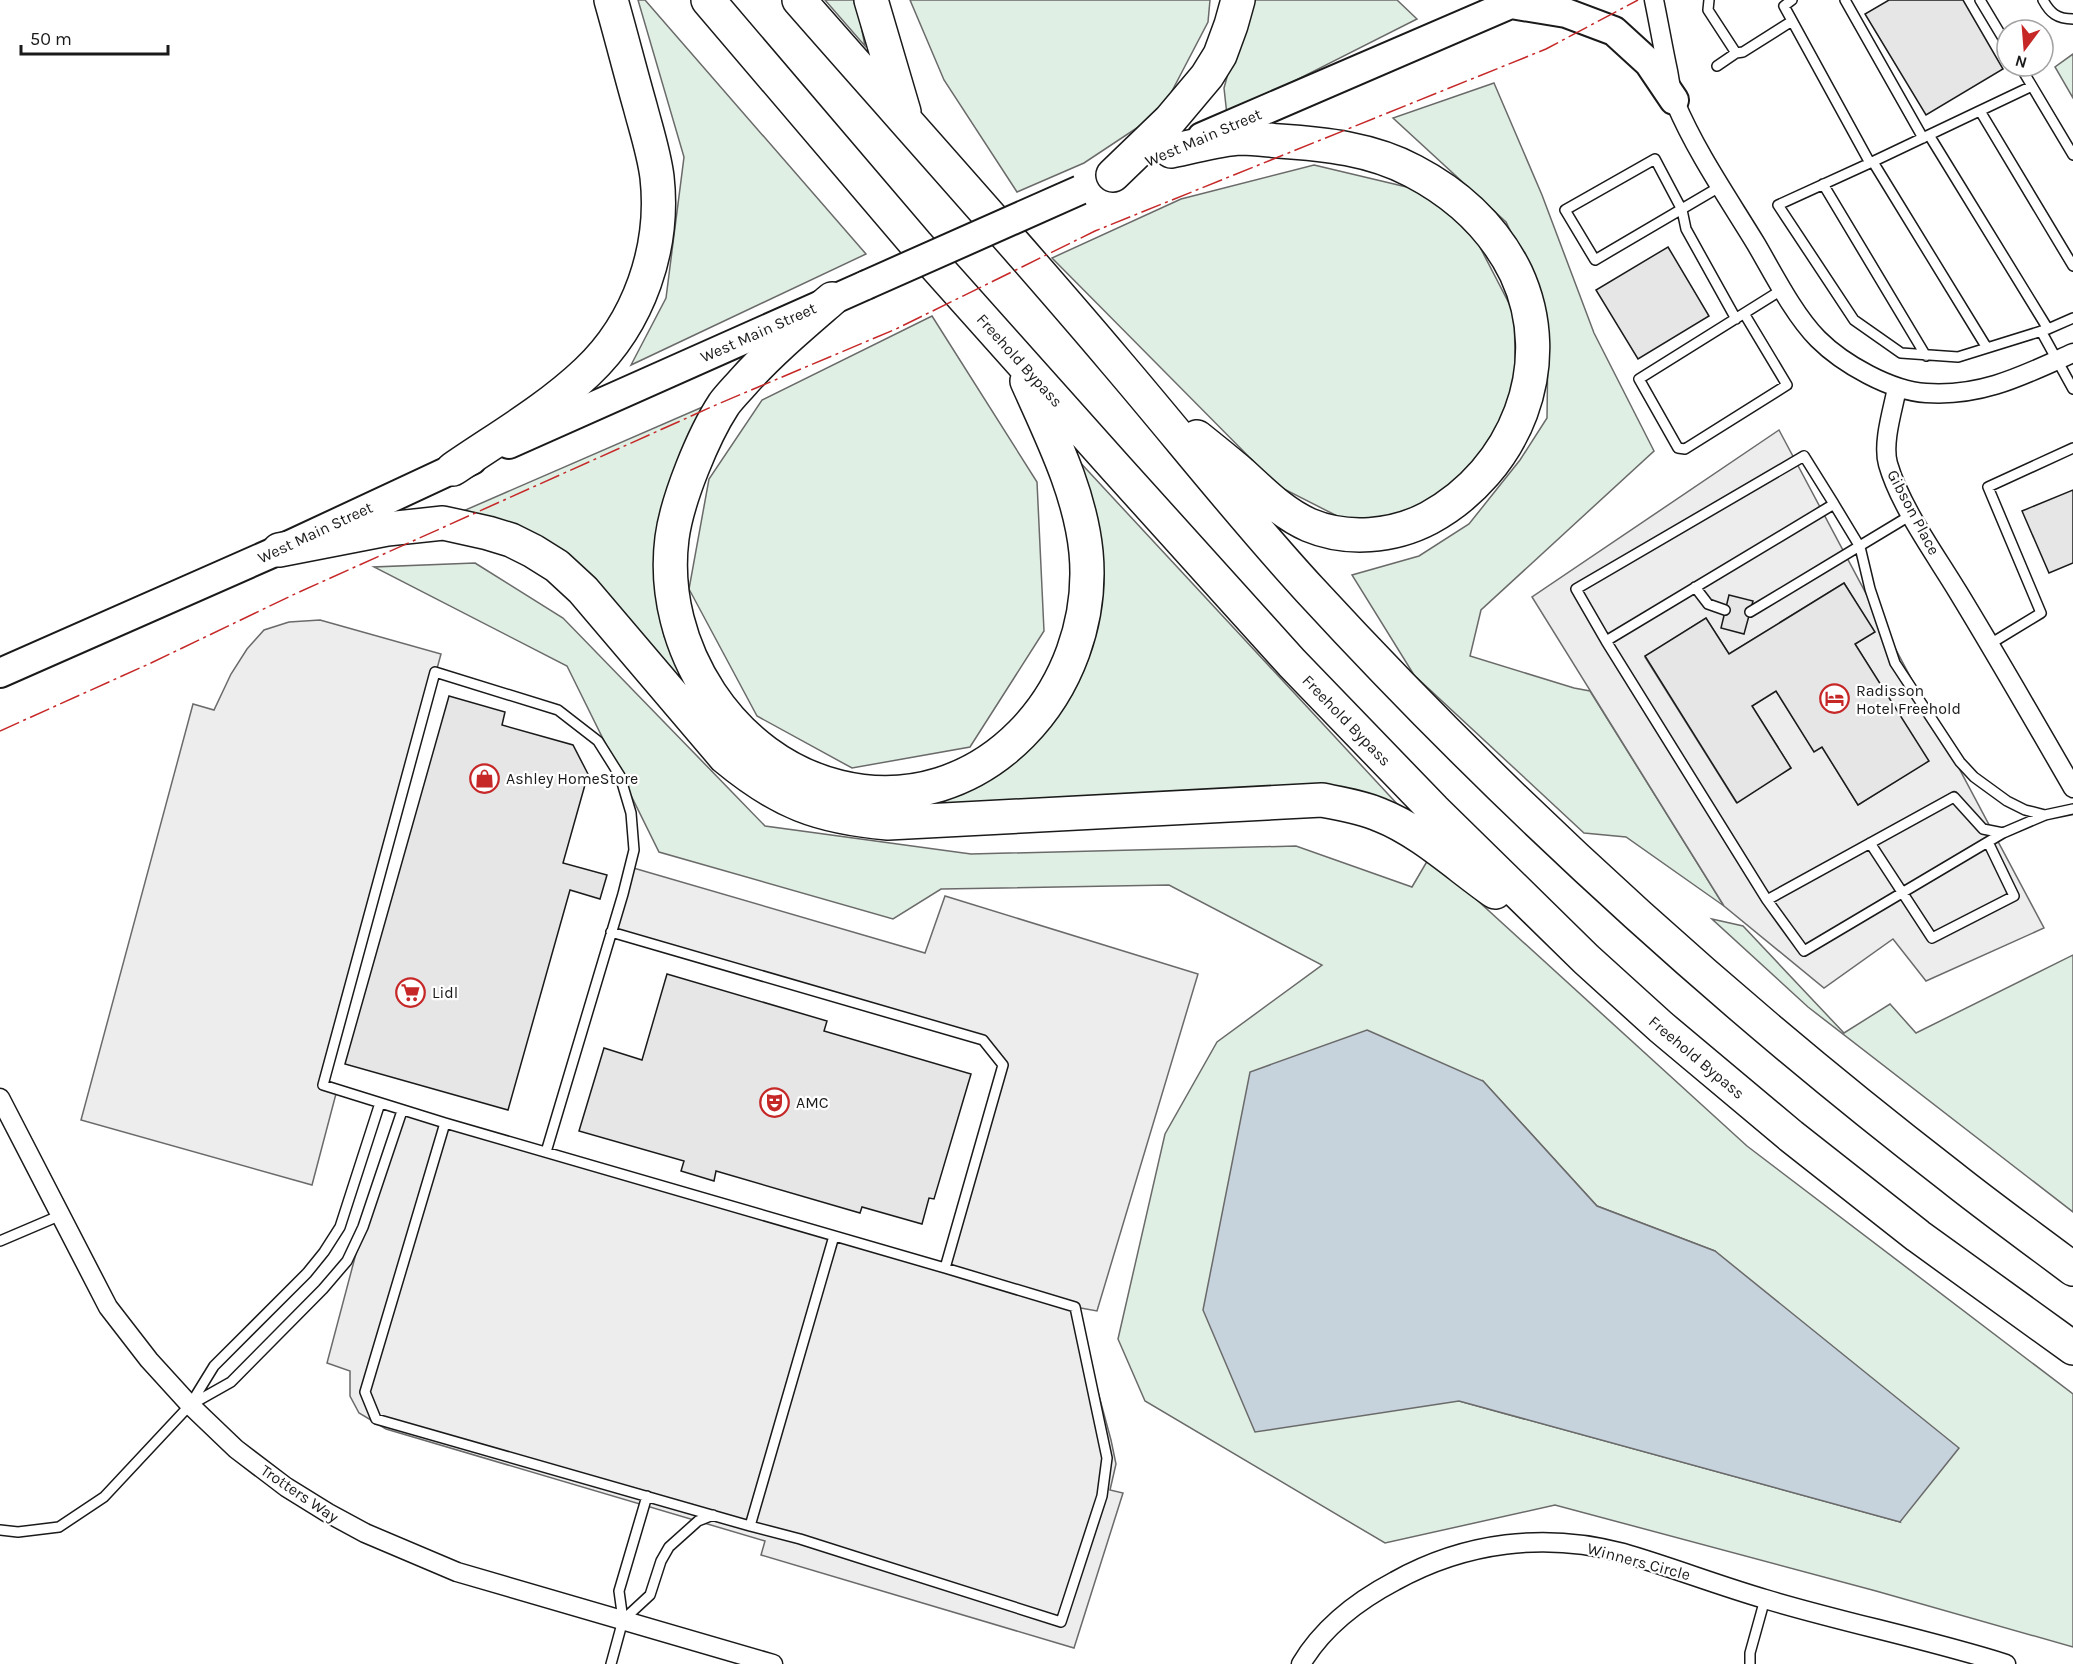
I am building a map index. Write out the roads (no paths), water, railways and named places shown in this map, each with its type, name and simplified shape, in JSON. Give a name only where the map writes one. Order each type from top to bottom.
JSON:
[{"type":"highway","points":[[453,468],[549,403],[586,372],[608,349],[624,326],[641,292],[657,232],[657,178],[652,151],[611,0]]},
{"type":"highway","name":"Freehold Bypass","points":[[708,0],[916,244],[1292,663],[1434,810],[1586,959],[1661,1027],[1791,1136],[1918,1236],[2073,1348]]},
{"type":"highway","points":[[799,0],[1132,382],[1254,528],[1310,590],[1467,752],[1587,868],[1695,965],[1949,1176],[2073,1269]]},
{"type":"highway","points":[[871,0],[907,123]]},
{"type":"highway","points":[[1113,176],[1170,120],[1207,76],[1220,55],[1238,0]]},
{"type":"highway","points":[[1132,382],[1291,516],[1330,531],[1358,535],[1388,532],[1420,523],[1461,498],[1500,455],[1514,431],[1529,384],[1532,356],[1531,328],[1526,301],[1516,275],[1489,231],[1461,202],[1435,183],[1411,170],[1369,153],[1306,143],[1240,138],[1171,151]]},
{"type":"highway","points":[[832,299],[764,358],[725,403],[698,453],[681,503],[672,537],[670,568],[674,604],[681,635],[694,668],[710,695],[731,722],[767,754],[797,772],[826,784],[870,792],[905,792],[936,786],[969,774],[1018,740],[1039,716],[1057,689],[1070,660],[1079,633],[1085,602],[1086,563],[1083,529],[1058,449],[1014,352]]},
{"type":"highway","points":[[279,550],[387,529],[442,523],[488,533],[511,540],[534,551],[557,566],[583,590],[725,757],[768,789],[816,811],[850,820],[888,823],[1322,800],[1379,814],[1413,832],[1586,959]]},
{"type":"main road","name":"West Main Street","points":[[0,673],[279,550],[453,468],[832,299],[1515,2]]},
{"type":"main road","points":[[1515,2],[1566,13],[1614,31],[1649,63],[1674,100]]},
{"type":"street","points":[[1654,0],[1674,100],[1698,148],[1783,289],[1818,339],[1846,361],[1897,388],[1925,393],[1955,393],[1993,387],[2065,357]]},
{"type":"street","name":"Gibson Place","points":[[1897,388],[1886,447],[1887,462],[1894,480],[1911,514],[1990,644],[2073,788]]},
{"type":"street","name":"Trotters Way","points":[[0,1098],[108,1307],[149,1360],[189,1406],[236,1449],[286,1487],[365,1533],[456,1572],[773,1664]]},
{"type":"street","name":"Winners Circle","points":[[1301,1664],[1322,1635],[1341,1616],[1369,1595],[1427,1564],[1462,1552],[1520,1542],[1548,1542],[1622,1553],[1766,1599],[2006,1664]]},
{"type":"lane","points":[[1709,0],[1708,10],[1736,53]]},
{"type":"lane","points":[[1845,0],[2044,330],[2065,357],[2073,389]]},
{"type":"lane","points":[[1980,0],[1995,25]]},
{"type":"lane","points":[[2043,0],[2050,12],[2058,17],[2073,20]]},
{"type":"lane","points":[[1785,2],[1792,21],[1872,163],[1987,348]]},
{"type":"lane","points":[[1717,66],[1792,21]]},
{"type":"lane","points":[[2027,78],[2073,154]]},
{"type":"lane","points":[[2032,86],[1872,163],[1778,205],[1854,320],[1901,353],[1958,357],[2044,330],[2073,318]]},
{"type":"lane","points":[[1980,111],[2073,266]]},
{"type":"lane","points":[[1721,186],[1682,210],[1595,260],[1564,210],[1655,159],[1682,210],[1686,229],[1740,317],[1787,385],[1685,449],[1678,448],[1639,379],[1740,317],[1783,289]]},
{"type":"lane","points":[[1823,184],[1926,356]]},
{"type":"lane","points":[[1990,644],[2041,614],[1989,487],[2073,448]]},
{"type":"lane","points":[[2045,815],[2025,810],[2007,801],[1974,777],[1960,762],[1895,663],[1870,589],[1860,547],[1804,456],[1576,589],[1767,900],[1804,951],[2003,833],[2045,815],[2073,809]]},
{"type":"lane","points":[[1606,640],[1834,504]]},
{"type":"lane","points":[[1750,612],[1911,514]]},
{"type":"lane","points":[[1695,587],[1708,604],[1725,610]]},
{"type":"lane","points":[[445,1123],[365,1392],[376,1419],[800,1539],[1061,1623],[1102,1496],[1107,1458],[1075,1306],[546,1152],[445,1123],[402,1111],[322,1085],[435,672],[558,710],[598,741],[620,776],[631,813],[634,850],[546,1152]]},
{"type":"lane","points":[[1767,900],[1954,797],[1983,829],[2003,833]]},
{"type":"lane","points":[[1870,843],[1932,938],[2014,896],[1988,842]]},
{"type":"lane","points":[[611,932],[983,1040],[1003,1065],[945,1268]]},
{"type":"lane","points":[[0,1530],[18,1532],[59,1527],[104,1497],[189,1406],[214,1366],[307,1273],[335,1236],[340,1227],[380,1103]]},
{"type":"lane","points":[[189,1406],[231,1382],[323,1289],[347,1261],[363,1227],[402,1111]]},
{"type":"lane","points":[[0,1240],[61,1215]]},
{"type":"lane","points":[[750,1526],[834,1236]]},
{"type":"lane","points":[[611,1664],[623,1620],[619,1591],[647,1496]]},
{"type":"lane","points":[[623,1620],[650,1595],[661,1561],[669,1548],[698,1521],[713,1515]]},
{"type":"lane","points":[[1750,1664],[1750,1653],[1766,1599]]},
{"type":"place","name":"Radisson Hotel Freehold","points":[[1835,699]]},
{"type":"place","name":"Ashley HomeStore","points":[[485,778]]},
{"type":"place","name":"Lidl","points":[[411,992]]},
{"type":"place","name":"AMC","points":[[775,1102]]}]
